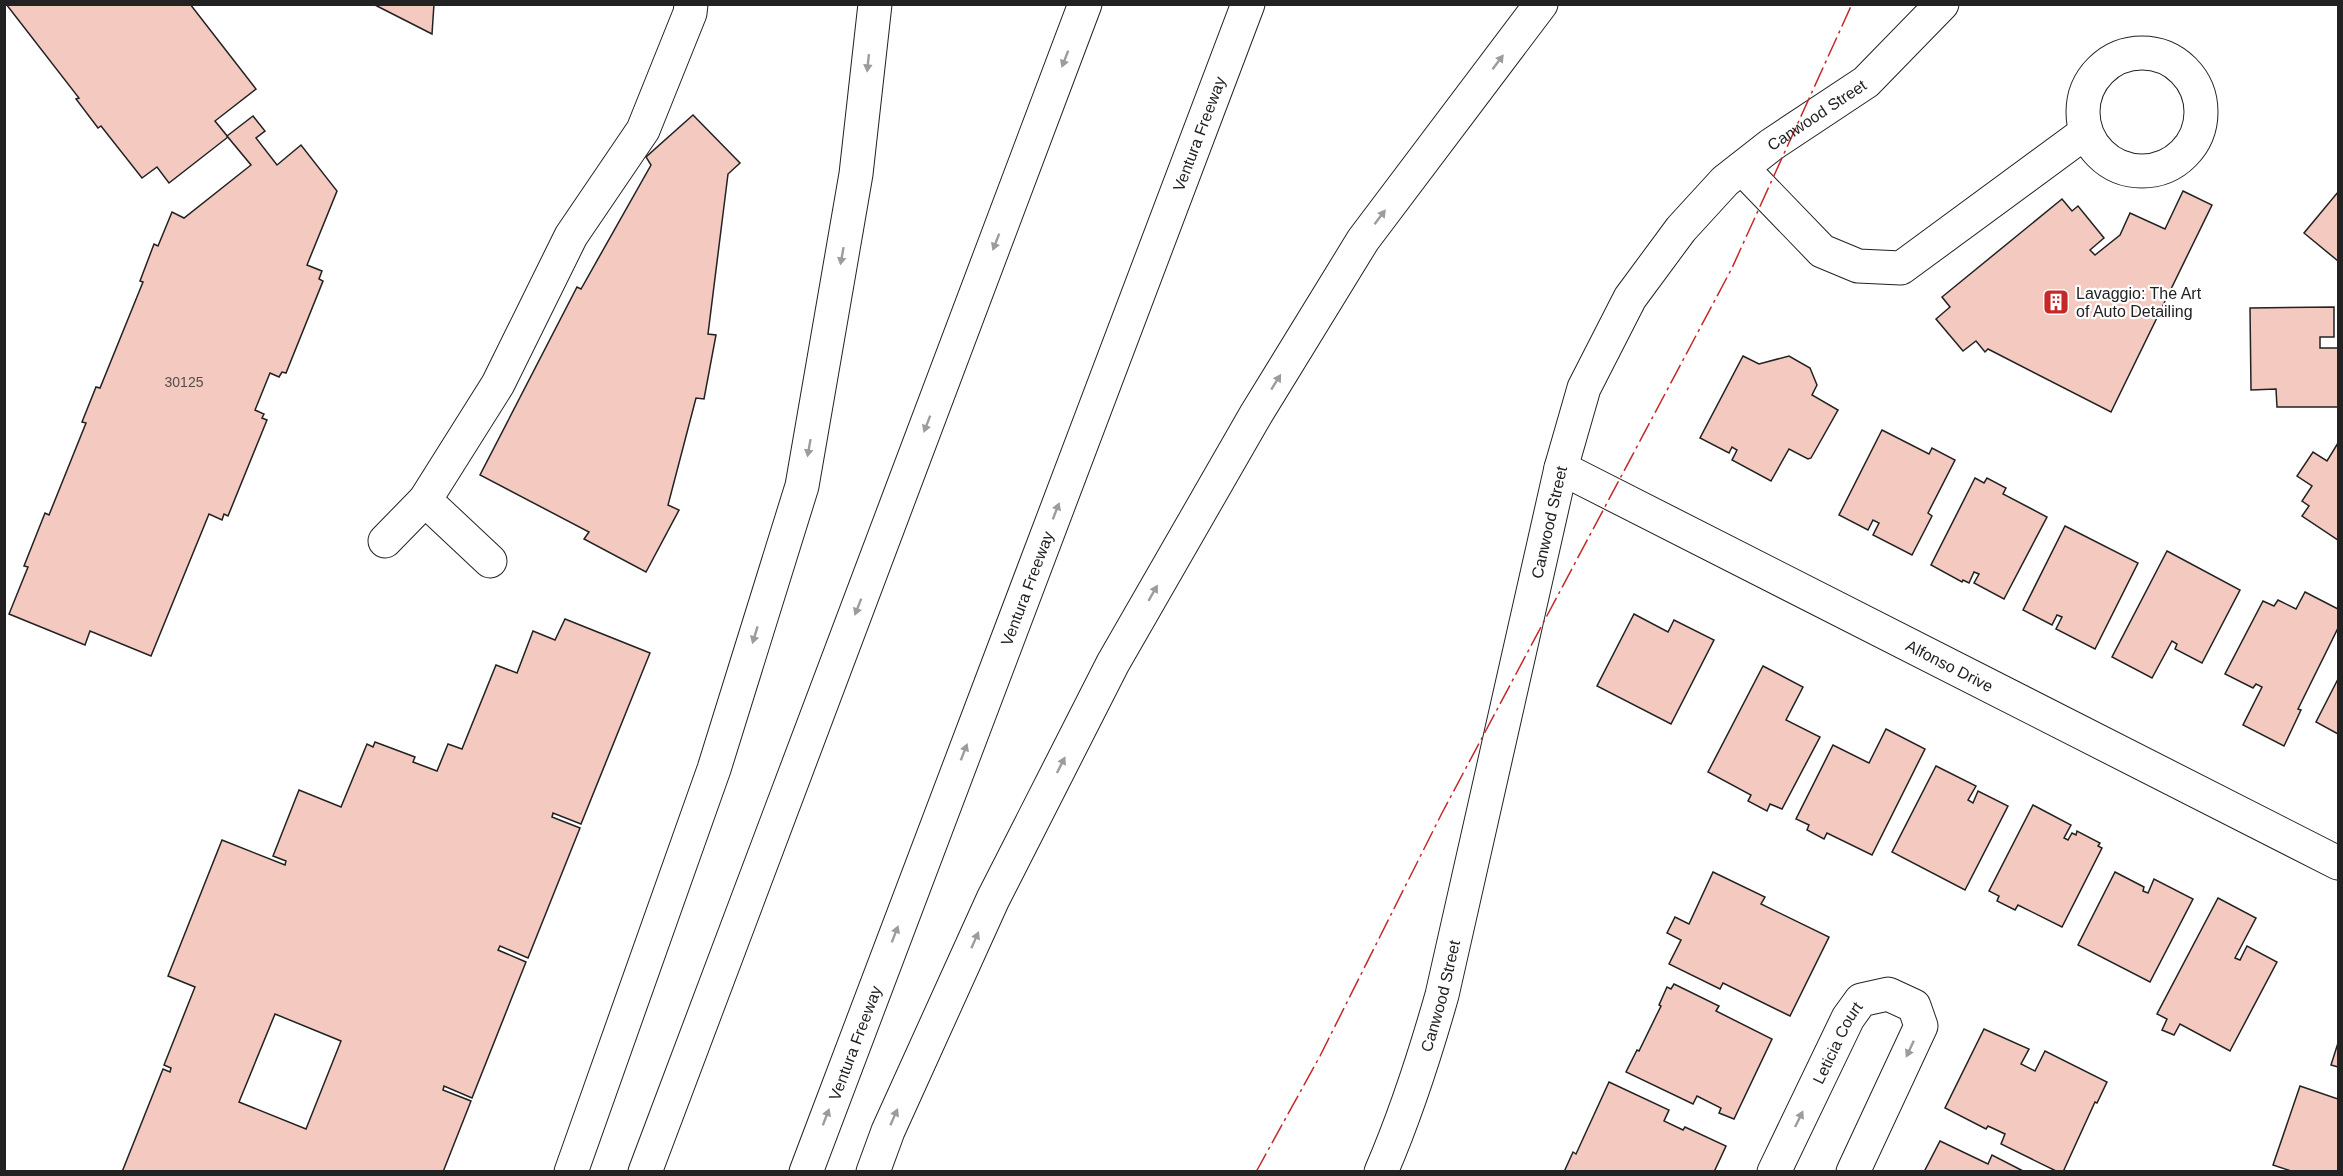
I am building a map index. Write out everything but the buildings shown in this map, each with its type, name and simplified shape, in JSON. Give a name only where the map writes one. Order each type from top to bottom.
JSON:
[{"type":"main road","points":[[385,541],[424,500],[498,384],[571,236],[643,130],[690,12],[691,4]]},
{"type":"main road","points":[[571,1172],[714,768],[802,486],[856,174],[875,4]]},
{"type":"main road","points":[[645,1172],[1085,4]]},
{"type":"main road","name":"Ventura Freeway","points":[[806,1172],[1248,4]]},
{"type":"main road","points":[[873,1172],[888,1131],[993,899],[1118,653],[1250,424],[1364,240],[1541,4]]},
{"type":"main road","name":"Canwood Street","points":[[1381,1172],[1397,1136],[1420,1071],[1443,995],[1561,468],[1584,388],[1630,298],[1682,229],[1725,181],[1771,145],[1866,82],[1942,4]]},
{"type":"main road","points":[[1742,168],[1822,251],[1858,266],[1901,268],[2086,132]]},
{"type":"main road","name":"Alfonso Drive","points":[[1561,468],[2338,862]]},
{"type":"main road","points":[[424,500],[490,561]]},
{"type":"main road","name":"Leticia Court","points":[[1774,1172],[1848,1018],[1861,1000],[1888,994],[1914,1006],[1921,1026],[1853,1172]]},
{"type":"power","points":[[1256,1172],[1320,1056],[1442,813],[1732,268],[1852,4]]},
{"type":"place","name":"Lavaggio: The Art of Auto Detailing","points":[[2056,302]]}]
